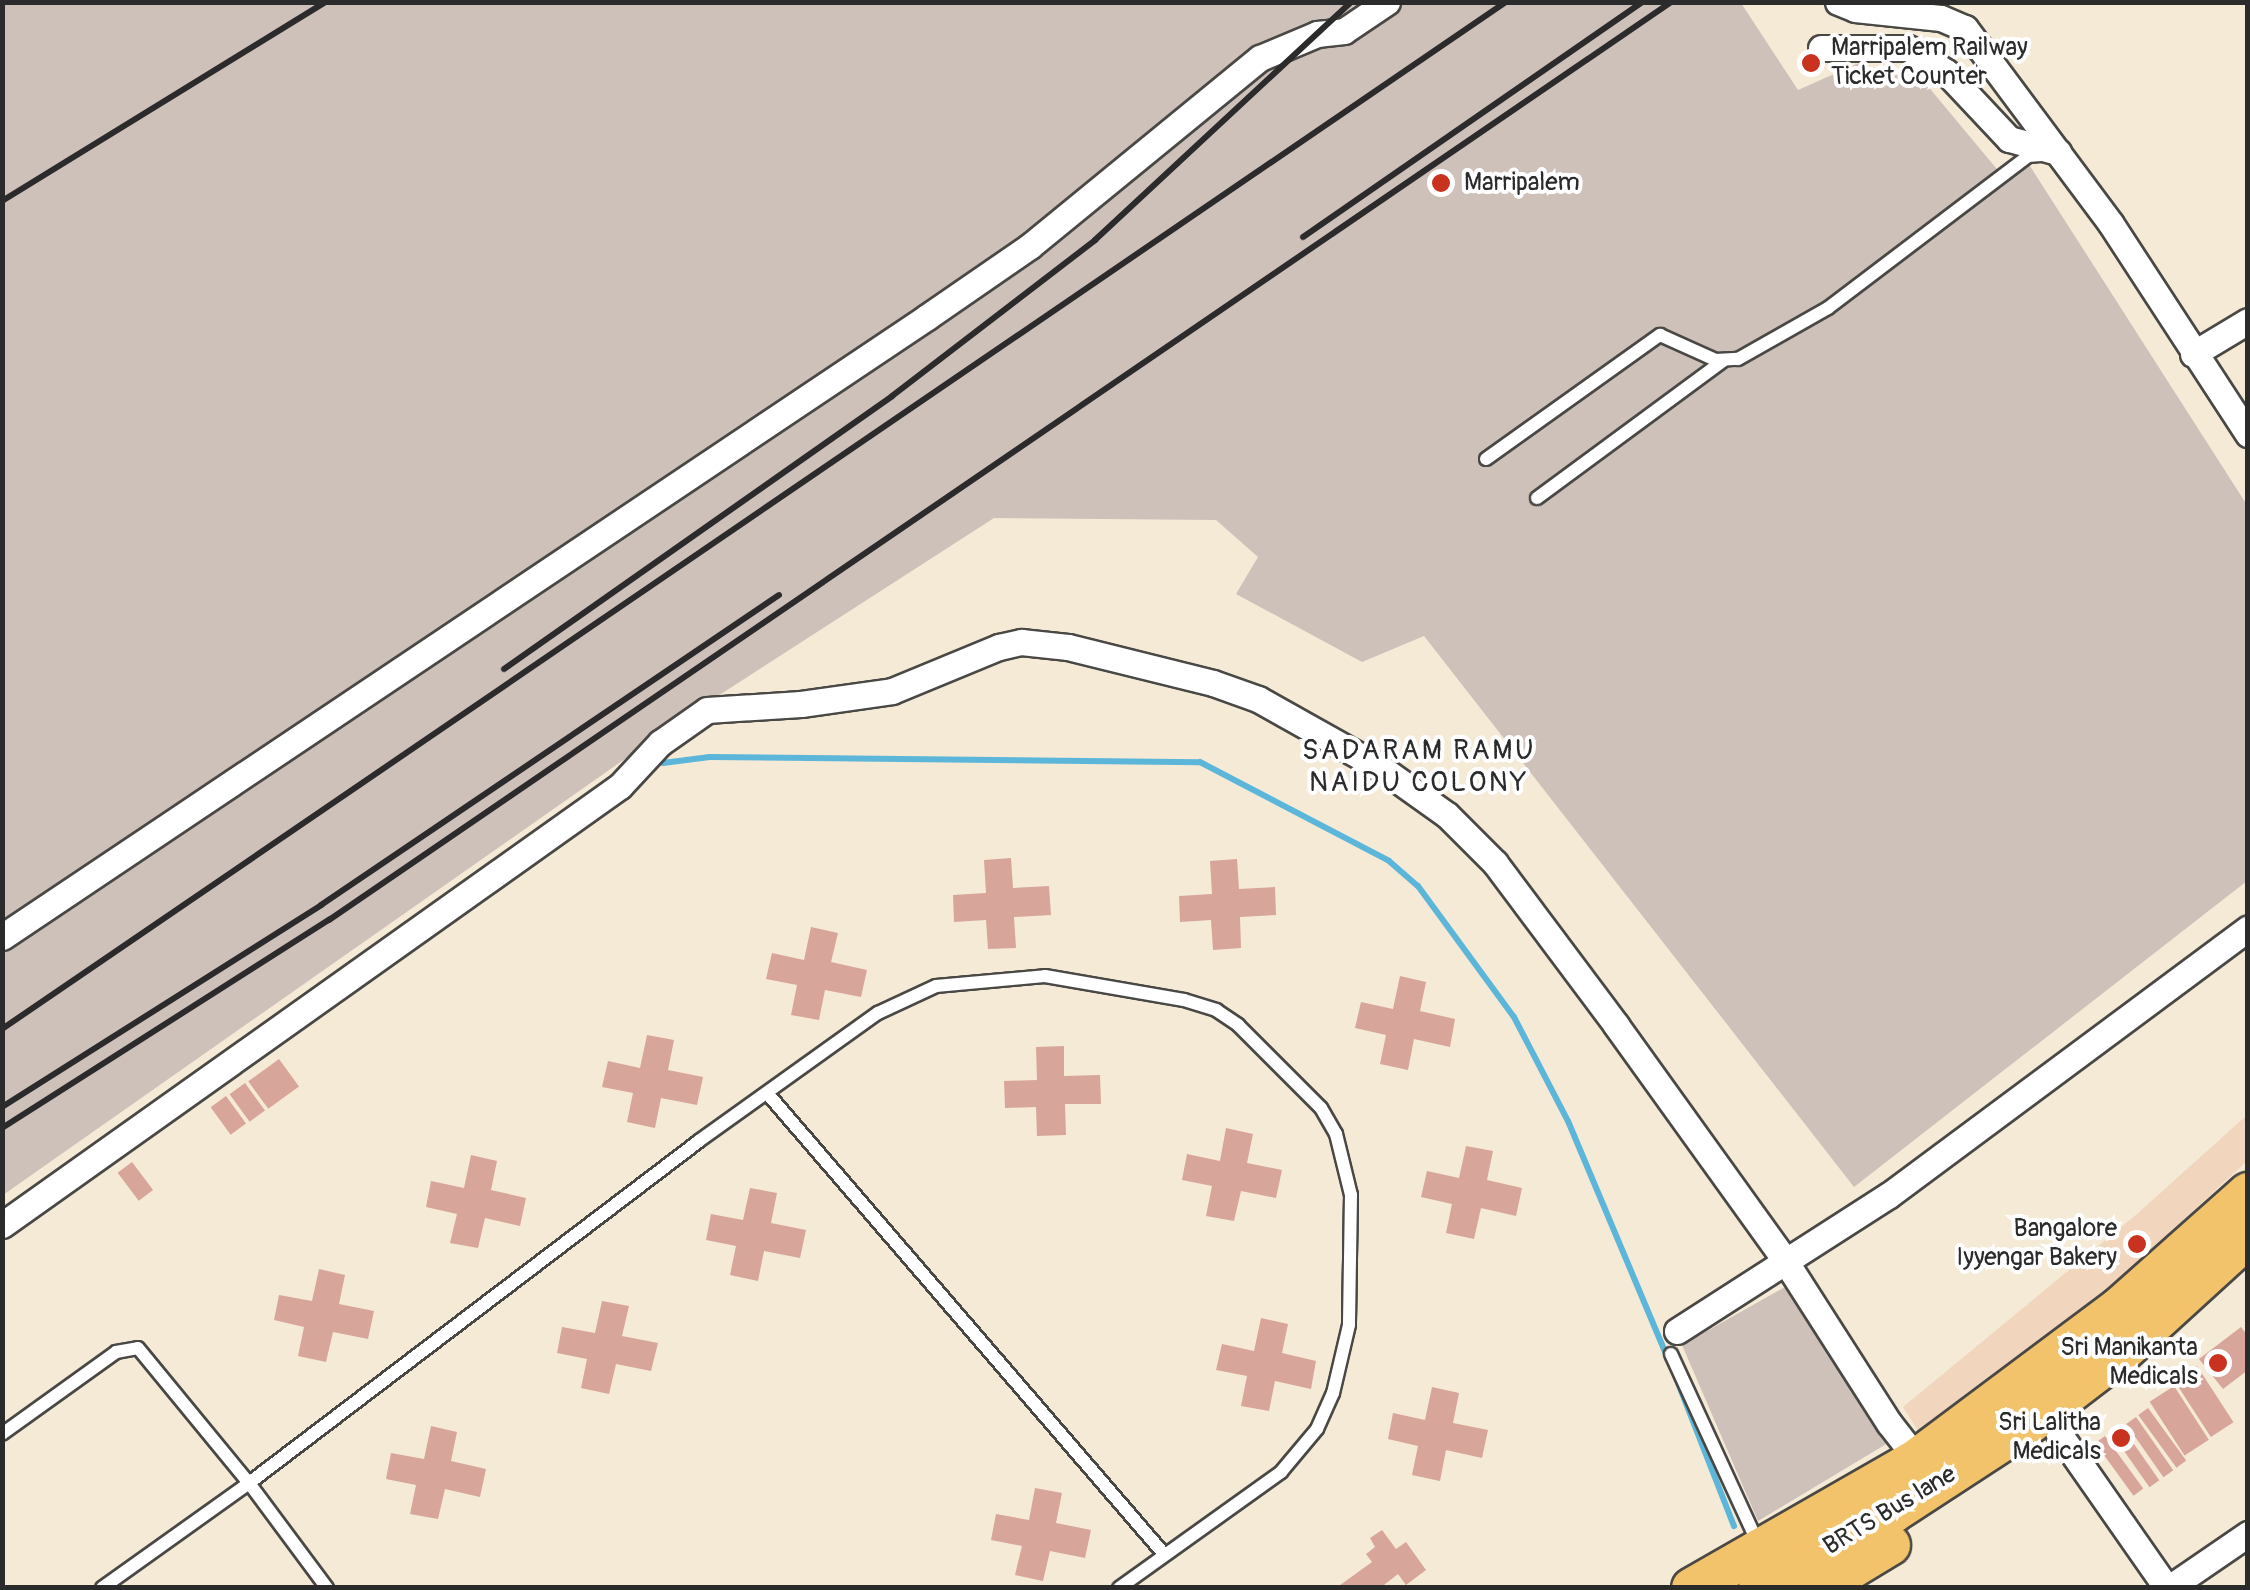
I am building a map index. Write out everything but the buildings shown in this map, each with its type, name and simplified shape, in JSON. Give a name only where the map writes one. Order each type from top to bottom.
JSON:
[{"type":"main road","points":[[1819,1588],[1928,1522],[2113,1389],[2241,1231]]},
{"type":"main road","points":[[1692,1588],[1761,1569],[2120,1308],[2241,1231]]},
{"type":"main road","name":"BRTS Bus lane","points":[[1761,1569],[1892,1513],[2030,1423],[2120,1354],[2241,1231]]},
{"type":"street","points":[[2,937],[1030,246],[1260,58],[1318,34],[1344,31],[1386,2]]},
{"type":"street","points":[[1838,2],[1855,8],[1941,18],[1965,28],[2111,224],[2248,434]]},
{"type":"street","points":[[1821,48],[1908,48],[1946,72],[2009,139],[2058,152]]},
{"type":"street","points":[[2193,354],[2248,320]]},
{"type":"street","points":[[2,1225],[620,786],[660,743],[707,710],[801,704],[892,691],[1021,642],[1086,651],[1214,683],[1258,699],[1381,768],[1446,815],[1495,863],[1784,1259],[1917,1459]]},
{"type":"street","points":[[1674,1343],[1784,1259],[1889,1194],[2248,928]]},
{"type":"street","points":[[2058,1432],[2168,1588],[2248,1534]]},
{"type":"lane","points":[[1344,31],[1375,2]]},
{"type":"lane","points":[[1537,498],[1723,361],[1738,359],[1828,308],[2028,156],[2058,152]]},
{"type":"lane","points":[[1486,459],[1648,340],[1672,337],[1723,361]]},
{"type":"lane","points":[[102,1588],[249,1482],[572,1235],[905,998],[974,979],[1045,976],[1184,1000],[1216,1010],[1238,1025],[1321,1108],[1336,1134],[1352,1195],[1349,1325],[1333,1392],[1318,1428],[1292,1462],[1119,1588]]},
{"type":"lane","points":[[768,1093],[1164,1554]]},
{"type":"lane","points":[[1674,1343],[1761,1569]]},
{"type":"lane","points":[[2,1434],[116,1352],[138,1348],[249,1482],[327,1588]]},
{"type":"shaded area","points":[[3,3],[1741,3],[1798,90],[1859,63],[1926,84],[2006,180],[2028,163],[2247,505],[2247,881],[1854,1187],[1424,636],[1362,662],[1236,594],[1258,557],[1216,520],[994,518],[679,721],[3,1195]]},
{"type":"shaded area","points":[[2247,1115],[2247,1161],[2090,1306],[1919,1432],[1903,1407],[2137,1214]]},
{"type":"shaded area","points":[[1792,1283],[1893,1440],[1758,1521],[1682,1345]]},
{"type":"waterway","points":[[663,763],[710,757],[1200,762],[1389,861],[1418,886],[1514,1017],[1568,1121],[1667,1357]]},
{"type":"waterway","points":[[1676,1378],[1734,1526]]},
{"type":"railway","points":[[2,201],[326,2]]},
{"type":"railway","points":[[504,669],[892,396],[1095,240],[1351,2]]},
{"type":"railway","points":[[2,1029],[1506,2]]},
{"type":"railway","points":[[1303,237],[1642,2]]},
{"type":"railway","points":[[2,1128],[329,920],[1671,2]]},
{"type":"railway","points":[[2,1107],[321,905],[779,595]]},
{"type":"place","name":"Marripalem Railway Ticket Counter","points":[[1811,63]]},
{"type":"place","name":"Marripalem","points":[[1441,183]]},
{"type":"place","name":"Bangalore Iyyengar Bakery","points":[[2137,1244]]},
{"type":"place","name":"Sri Manikanta Medicals","points":[[2218,1363]]},
{"type":"place","name":"Sri Lalitha Medicals","points":[[2121,1438]]},
{"type":"district","name":"SADARAM RAMU NAIDU COLONY","points":[[1419,767]]}]
